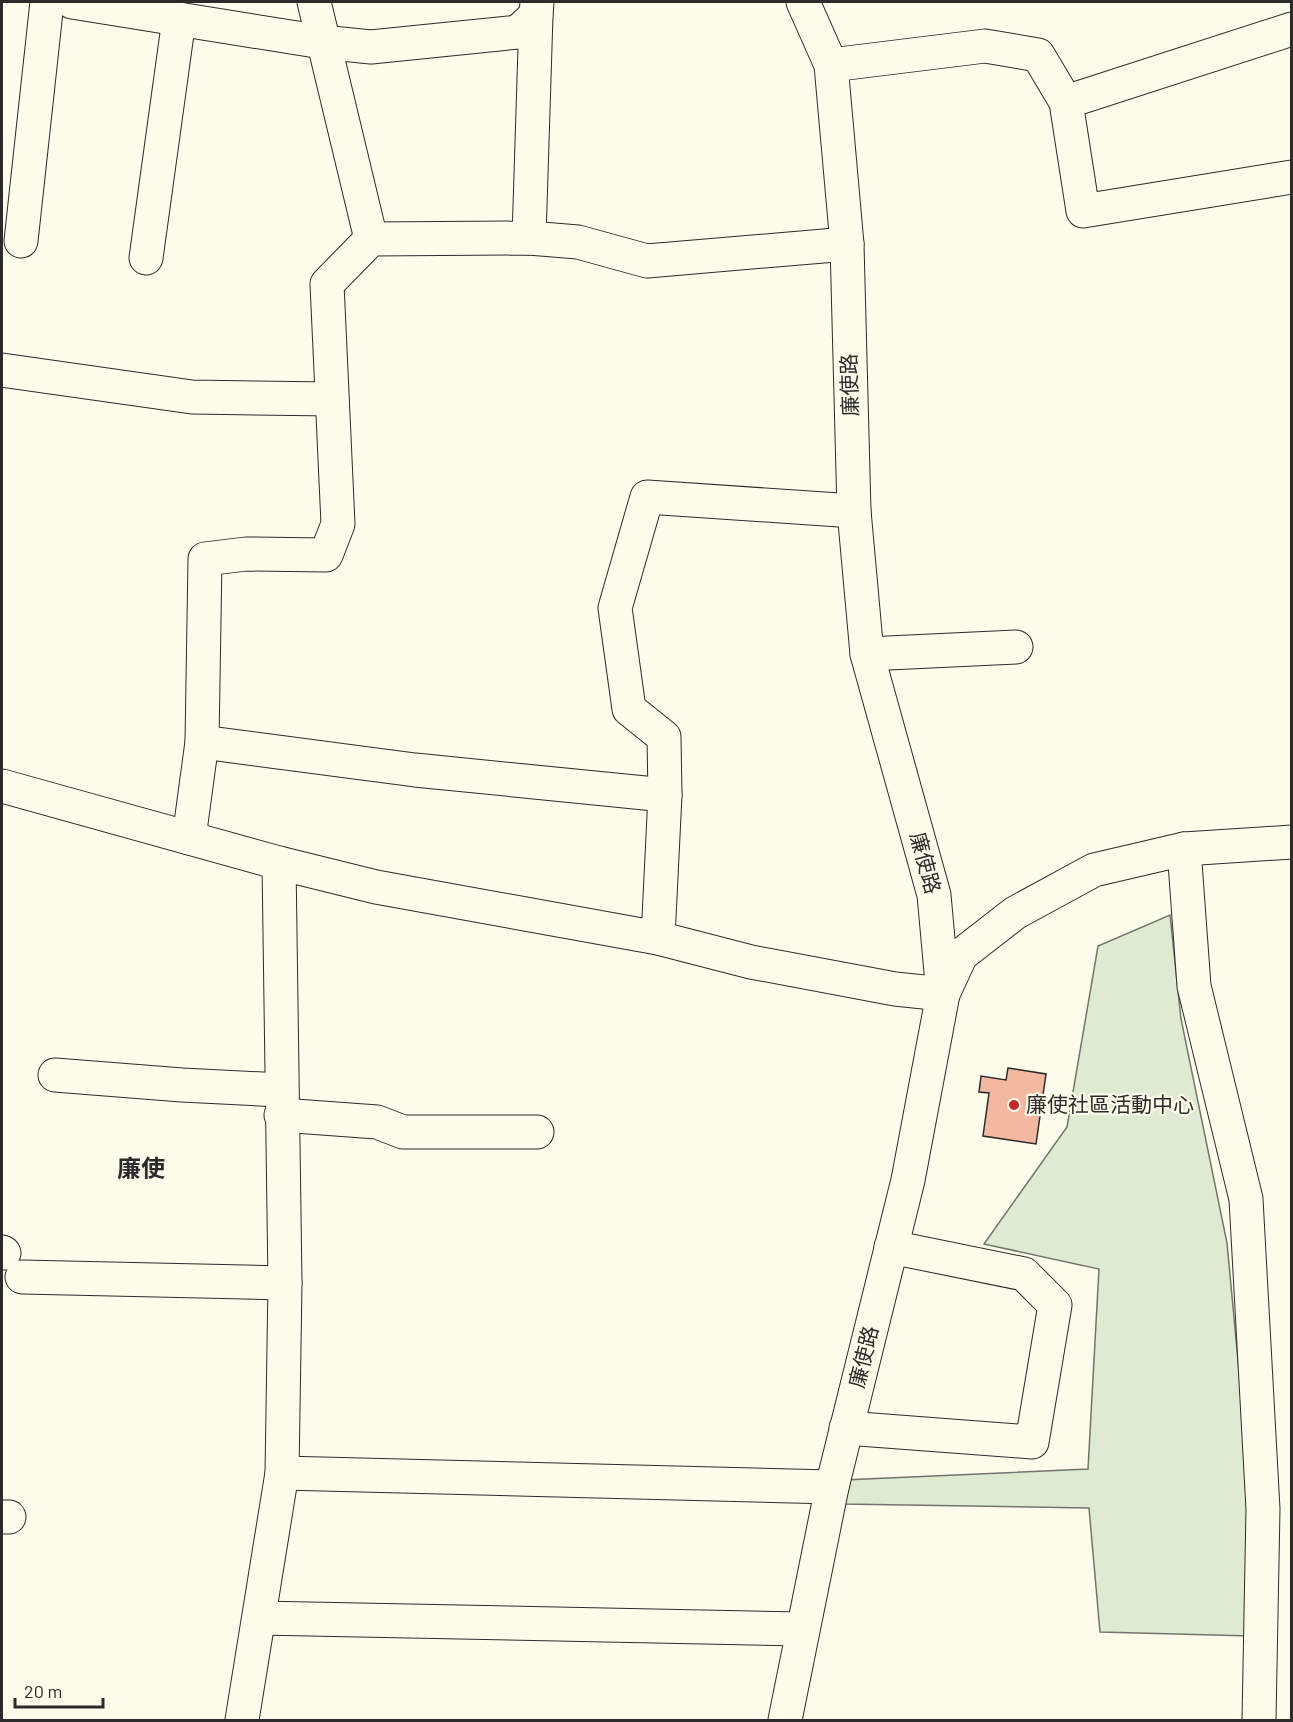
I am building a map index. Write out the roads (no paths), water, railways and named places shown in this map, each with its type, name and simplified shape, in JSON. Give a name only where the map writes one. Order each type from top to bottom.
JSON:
[{"type":"street","points":[[21,241],[47,2]]},
{"type":"street","points":[[72,2],[322,42],[371,46],[518,32],[537,8]]},
{"type":"street","points":[[314,2],[371,239]]},
{"type":"street","name":"廉使路","points":[[785,1720],[832,1487],[908,1180],[943,994],[934,895],[867,654],[854,511],[848,244],[831,65],[803,2]]},
{"type":"street","points":[[529,238],[537,8]]},
{"type":"street","points":[[146,258],[179,19]]},
{"type":"street","points":[[1066,102],[1292,29]]},
{"type":"street","points":[[831,65],[985,46],[1038,55],[1066,102],[1083,211],[1292,177]]},
{"type":"street","points":[[189,838],[202,742],[205,559],[246,554],[326,555],[338,524],[327,284],[371,239],[529,238],[578,242],[647,261],[848,244]]},
{"type":"street","points":[[2,370],[192,397],[332,399]]},
{"type":"street","points":[[658,938],[664,736],[628,709],[615,608],[647,497],[854,511]]},
{"type":"street","points":[[867,654],[1016,647]]},
{"type":"street","points":[[202,742],[415,770],[664,795]]},
{"type":"street","points":[[2,786],[279,863],[376,887],[658,938],[751,962],[895,989],[943,994],[961,955],[1015,912],[1094,870],[1184,849],[1292,842]]},
{"type":"street","points":[[1184,849],[1194,986],[1246,1199],[1263,1509],[1259,1720]]},
{"type":"street","points":[[242,1720],[282,1473],[285,1282],[279,863]]},
{"type":"street","points":[[55,1075],[182,1085],[377,1122],[403,1132],[537,1132]]},
{"type":"street","points":[[846,1428],[1032,1442],[1055,1305],[1024,1274],[891,1247]]},
{"type":"street","points":[[9,1260],[285,1282]]},
{"type":"street","points":[[282,1473],[832,1487]]},
{"type":"street","points":[[259,1618],[802,1629]]},
{"type":"place","name":"廉使社區活動中心","points":[[1014,1105]]},
{"type":"district","name":"廉使","points":[[141,1169]]}]
